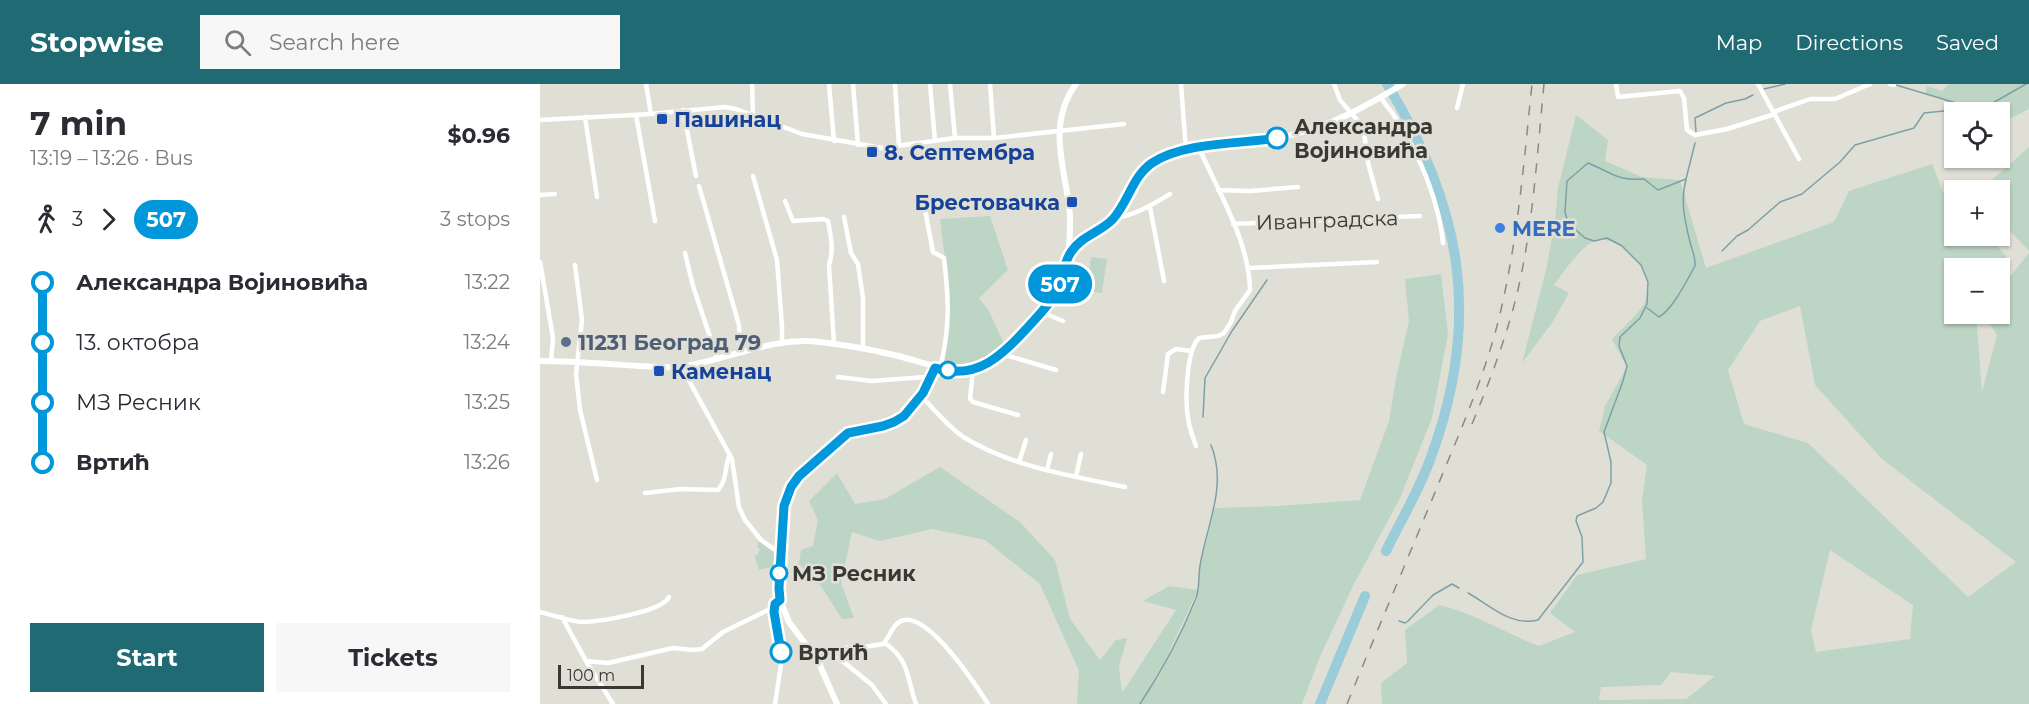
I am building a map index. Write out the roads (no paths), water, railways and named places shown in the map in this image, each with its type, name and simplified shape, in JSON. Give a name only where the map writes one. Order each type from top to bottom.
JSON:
[{"type":"street","points":[[646,84],[651,114]]},
{"type":"street","points":[[752,84],[753,115]]},
{"type":"street","points":[[829,84],[834,141]]},
{"type":"street","points":[[853,84],[858,145]]},
{"type":"street","points":[[895,84],[899,146]]},
{"type":"street","points":[[930,84],[935,141]]},
{"type":"street","points":[[950,84],[955,138]]},
{"type":"street","points":[[990,84],[994,138]]},
{"type":"street","points":[[1072,251],[1069,247],[1069,208],[1058,132],[1066,100],[1076,84]]},
{"type":"street","points":[[1181,84],[1186,150]]},
{"type":"street","points":[[1334,84],[1340,100],[1364,132],[1368,163],[1378,199]]},
{"type":"street","points":[[1457,108],[1463,84]]},
{"type":"street","points":[[1616,84],[1618,97],[1680,91],[1684,98],[1687,130],[1695,135],[1727,129],[1810,99],[1835,99],[1869,84]]},
{"type":"street","points":[[1758,84],[1799,159]]},
{"type":"street","points":[[540,361],[681,366],[802,341],[895,355],[938,368],[973,370],[1002,354],[1041,312],[1058,290],[1066,260],[1072,251],[1081,241],[1106,226],[1117,215],[1135,181],[1159,158],[1186,150],[1290,135],[1318,128],[1401,86]]},
{"type":"street","points":[[1382,97],[1419,162],[1435,202],[1443,243]]},
{"type":"street","points":[[540,120],[725,107],[753,115],[796,133],[882,148],[955,138],[994,138],[1124,124]]},
{"type":"street","points":[[683,110],[696,176]]},
{"type":"street","points":[[636,115],[655,221]]},
{"type":"street","points":[[585,117],[597,197]]},
{"type":"street","points":[[1196,446],[1187,411],[1191,351],[1198,338],[1218,336],[1226,330],[1235,311],[1250,291],[1248,268],[1233,224],[1199,148]]},
{"type":"street","points":[[753,176],[777,260],[782,344]]},
{"type":"street","points":[[699,186],[739,325],[740,352]]},
{"type":"street","points":[[1218,190],[1250,191],[1298,187]]},
{"type":"street","points":[[540,195],[555,194]]},
{"type":"street","points":[[1117,215],[1124,217],[1150,207],[1170,194]]},
{"type":"street","points":[[837,704],[818,661],[791,625],[780,600],[780,553],[786,501],[791,487],[803,470],[848,433],[894,422],[904,416],[921,396],[938,368],[945,350],[949,302],[944,258],[933,252],[923,199]]},
{"type":"street","points":[[785,201],[794,221],[823,219],[828,221],[832,244],[832,257],[829,265],[834,344]]},
{"type":"street","points":[[1150,207],[1164,281]]},
{"type":"street","name":"Иванградска","points":[[1233,224],[1420,216]]},
{"type":"street","points":[[844,217],[851,254],[858,264],[863,349]]},
{"type":"street","points":[[685,253],[693,286],[717,358]]},
{"type":"street","points":[[540,262],[552,338],[551,361]]},
{"type":"street","points":[[1248,268],[1377,262]]},
{"type":"street","points":[[575,265],[582,320],[576,374],[580,410],[597,480]]},
{"type":"street","points":[[1041,312],[1064,321]]},
{"type":"street","points":[[1163,392],[1168,354],[1176,349],[1191,351]]},
{"type":"street","points":[[1002,354],[1056,370]]},
{"type":"street","points":[[681,366],[730,454],[742,514],[758,537],[780,553]]},
{"type":"street","points":[[973,370],[970,399],[1018,415]]},
{"type":"street","points":[[838,377],[872,381],[925,376],[931,378]]},
{"type":"street","points":[[921,396],[943,419],[966,438],[999,455],[1047,470],[1125,487]]},
{"type":"street","points":[[1019,462],[1026,440]]},
{"type":"street","points":[[645,493],[681,489],[718,490],[726,477],[730,454]]},
{"type":"street","points":[[1047,470],[1051,454]]},
{"type":"street","points":[[1076,476],[1081,454]]},
{"type":"street","points":[[540,612],[580,622],[630,614],[666,602],[669,597]]},
{"type":"street","points":[[586,661],[608,663],[673,648],[702,649],[723,632],[774,607],[780,600]]},
{"type":"street","points":[[774,607],[782,658],[775,704]]},
{"type":"street","points":[[562,617],[613,704]]},
{"type":"street","points":[[818,661],[844,648],[876,646],[885,643],[893,628],[902,621],[912,621],[923,625],[935,634],[988,704]]},
{"type":"street","points":[[885,643],[900,656],[906,665],[916,704]]},
{"type":"street","points":[[829,654],[851,667],[872,685],[886,704]]},
{"type":"waterway","points":[[1386,551],[1427,469],[1447,406],[1456,358],[1459,311],[1456,265],[1447,220],[1433,175],[1413,130],[1387,84]]},
{"type":"waterway","points":[[1764,89],[1785,84]]},
{"type":"waterway","points":[[1896,85],[1973,108],[1991,104],[2026,84]]},
{"type":"waterway","points":[[1696,132],[1695,118],[1726,103],[1753,95]]},
{"type":"waterway","points":[[1722,251],[1780,202],[1802,194],[1840,162],[1855,145],[1914,128],[1924,113],[1944,111]]},
{"type":"waterway","points":[[1468,593],[1510,618],[1538,620],[1583,562],[1582,537],[1576,521],[1577,516],[1596,508],[1603,502],[1611,483],[1611,462],[1604,432],[1627,366],[1619,346],[1620,337],[1640,318],[1647,304],[1648,282],[1641,265],[1622,246],[1607,238],[1594,241],[1585,238],[1568,223],[1565,212],[1567,181],[1588,163],[1620,177],[1644,179],[1658,190],[1686,179],[1695,143]]},
{"type":"waterway","points":[[1647,308],[1659,317],[1664,313],[1679,294],[1695,266],[1684,211],[1683,195],[1686,180]]},
{"type":"waterway","points":[[1203,417],[1205,378],[1232,331],[1267,280]]},
{"type":"waterway","points":[[1140,704],[1171,652],[1197,594],[1200,566],[1217,491],[1216,461],[1211,445]]},
{"type":"waterway","points":[[1399,621],[1405,623],[1408,621],[1433,595],[1452,584],[1459,588]]},
{"type":"waterway","points":[[1320,704],[1365,596]]},
{"type":"railway","points":[[1347,704],[1464,422],[1494,336],[1516,228],[1532,84]]},
{"type":"railway","points":[[1472,424],[1502,346],[1522,272],[1534,192],[1544,84]]},
{"type":"place","name":"Пашинац","points":[[662,119]]},
{"type":"place","name":"Александра Војиновића","points":[[1277,138]]},
{"type":"place","name":"8. Септембра","points":[[872,152]]},
{"type":"place","name":"Брестовачка","points":[[1072,202]]},
{"type":"place","name":"MERE","points":[[1500,228]]},
{"type":"place","name":"11231 Београд 79","points":[[566,342]]},
{"type":"place","name":"Каменац","points":[[659,371]]},
{"type":"place","name":"МЗ Ресник","points":[[779,573]]},
{"type":"place","name":"Вртић","points":[[781,652]]}]
